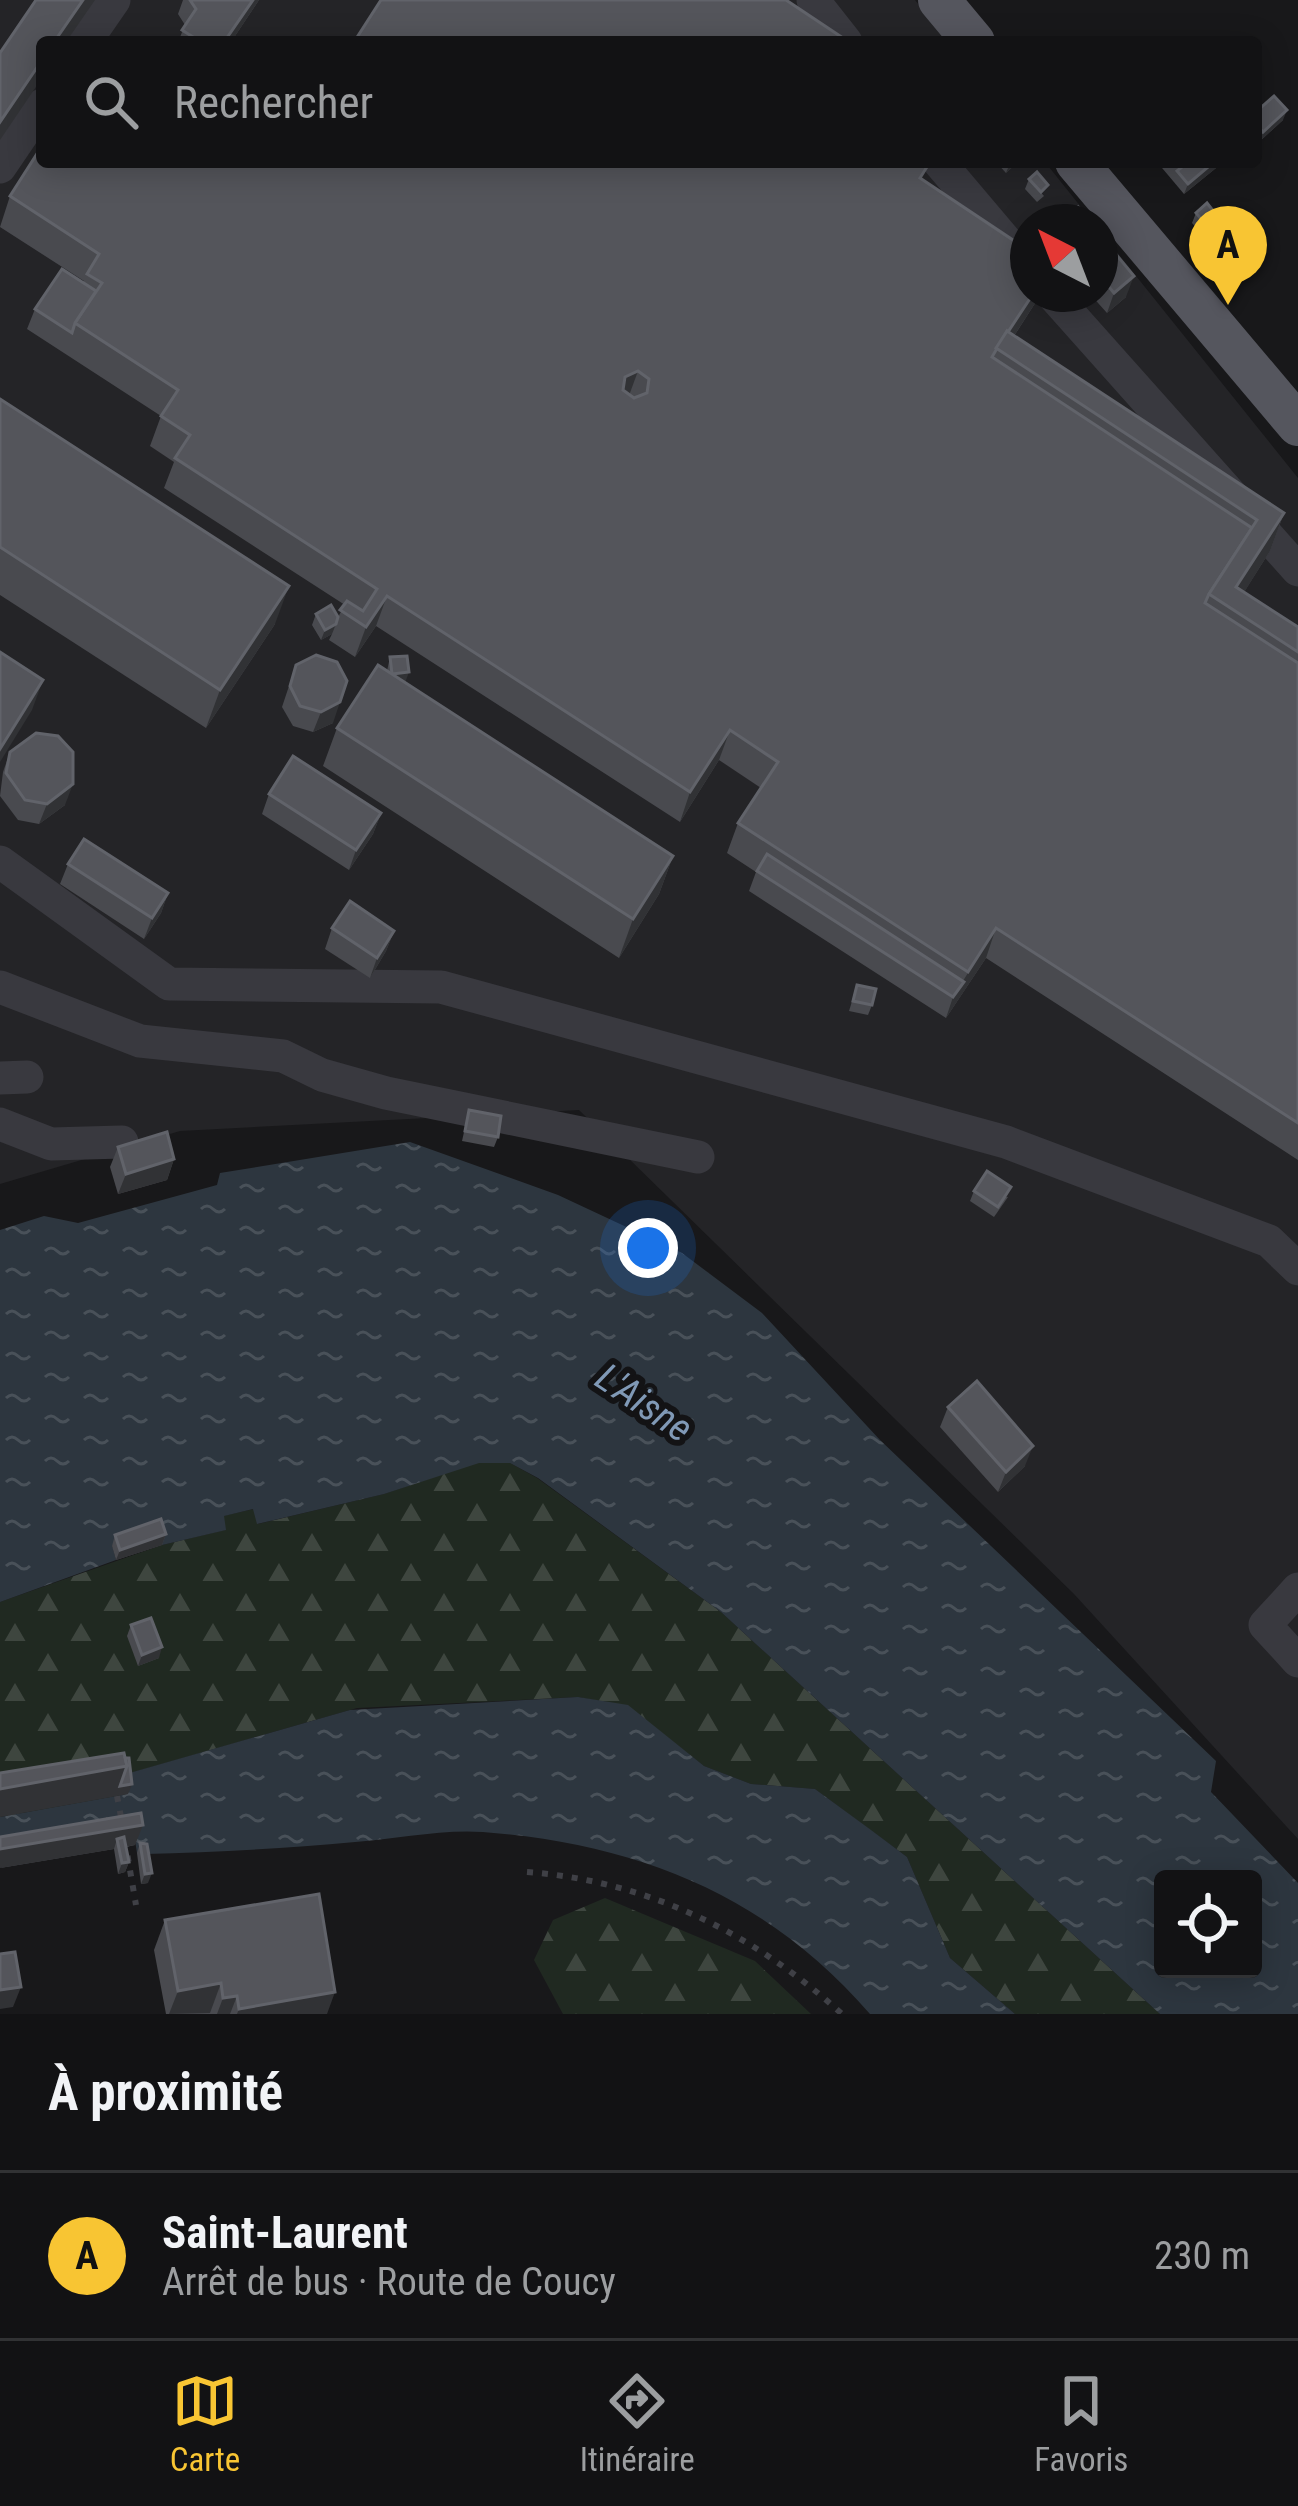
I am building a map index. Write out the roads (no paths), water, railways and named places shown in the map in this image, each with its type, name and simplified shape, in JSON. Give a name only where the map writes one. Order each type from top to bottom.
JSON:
[{"type":"main road","points":[[939,0],[969,36]]},
{"type":"main road","points":[[1081,168],[1298,425]]},
{"type":"lane","points":[[89,36],[114,0]]},
{"type":"lane","points":[[813,0],[841,36]]},
{"type":"lane","points":[[0,167],[36,114]]},
{"type":"lane","points":[[944,168],[1010,246]]},
{"type":"lane","points":[[1068,312],[1298,570]]},
{"type":"lane","points":[[0,862],[169,984],[441,987],[1006,1142],[1269,1241],[1298,1269]]},
{"type":"lane","points":[[0,987],[140,1041],[283,1057],[322,1076],[386,1093],[698,1157]]},
{"type":"lane","points":[[0,1124],[51,1144],[122,1142]]},
{"type":"lane","points":[[1298,1588],[1265,1624],[1298,1661]]},
{"type":"water","name":"L'Aisne","points":[[410,1142],[558,1195],[682,1253],[762,1313],[880,1440],[1216,1761],[1211,1792],[1298,1883],[1298,2014],[1160,2014],[721,1612],[538,1478],[510,1463],[479,1463],[384,1494],[257,1524],[253,1509],[224,1516],[226,1530],[162,1545],[158,1531],[112,1545],[116,1560],[0,1602],[0,1230],[44,1216],[78,1223],[217,1185],[220,1173]]},
{"type":"water","points":[[578,1697],[628,1705],[704,1766],[751,1784],[815,1789],[907,1857],[950,1958],[1015,2014],[870,2014],[788,1937],[743,1907],[646,1863],[540,1838],[451,1832],[302,1847],[144,1854],[137,1853],[134,1834],[0,1855],[0,1817],[127,1794],[126,1774],[350,1710]]},
{"type":"place","name":"Saint-Laurent","points":[[1228,305]]}]
